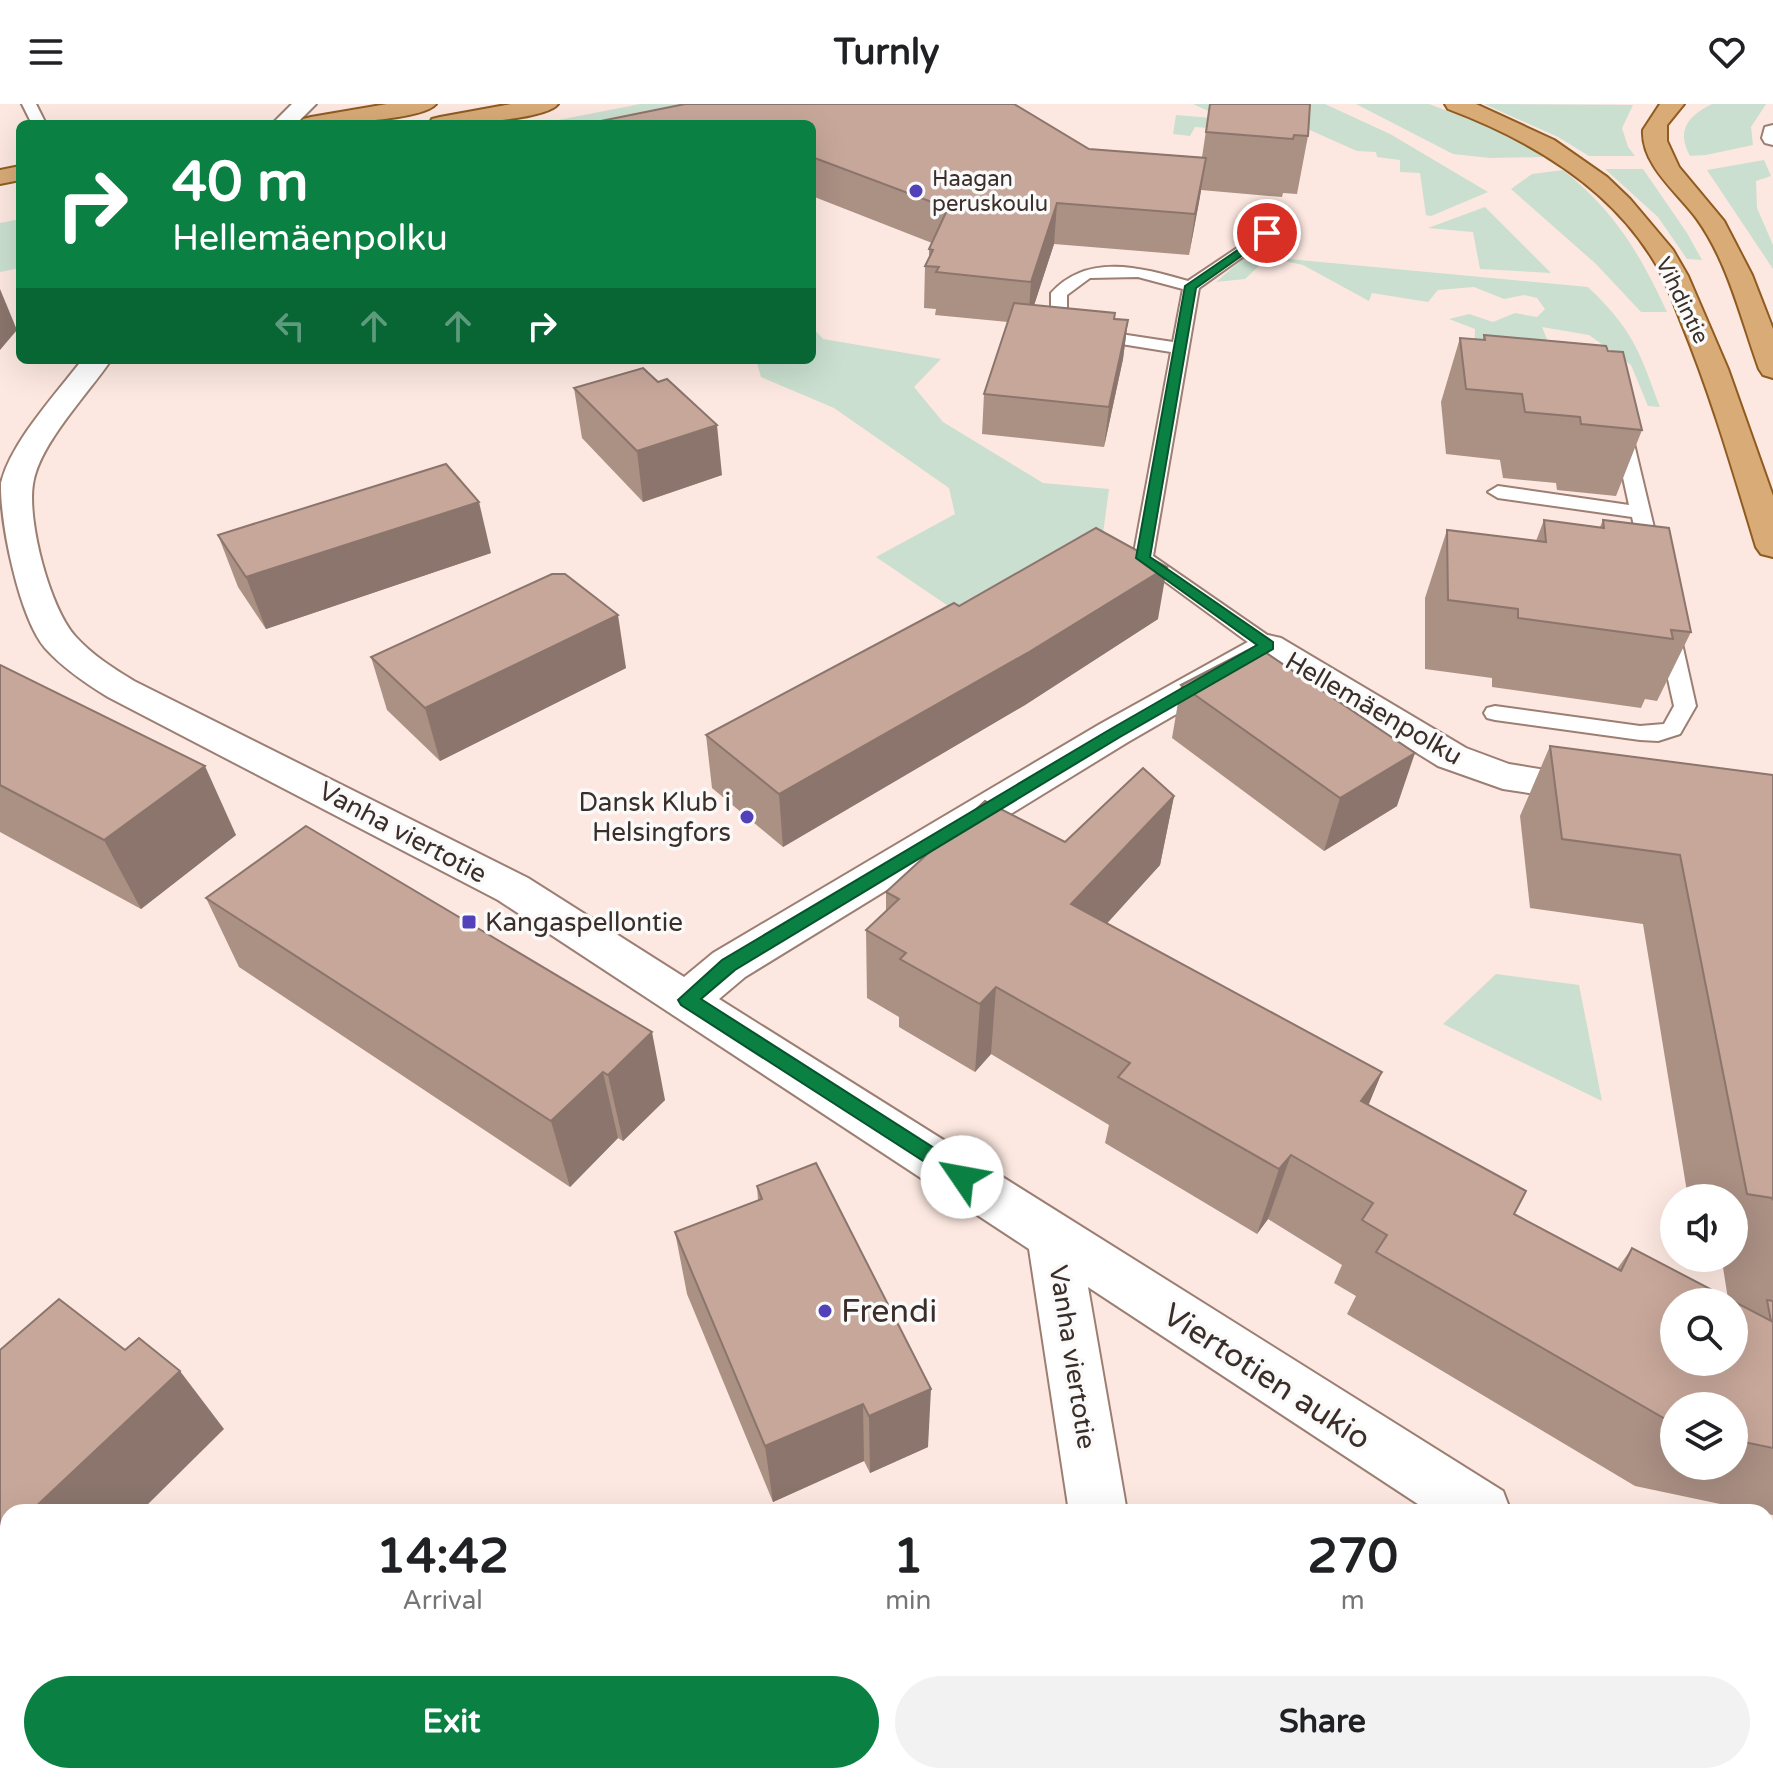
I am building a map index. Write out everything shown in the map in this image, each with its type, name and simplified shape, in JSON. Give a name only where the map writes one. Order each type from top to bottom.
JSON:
[{"type":"main road","points":[[334,120],[425,104]]},
{"type":"main road","points":[[461,120],[547,104]]},
{"type":"main road","name":"Vihdintie","points":[[1456,104],[1520,130],[1577,163],[1633,216],[1666,258],[1707,349],[1773,547]]},
{"type":"main road","points":[[1673,104],[1655,125],[1655,142],[1666,162],[1711,221],[1732,261],[1773,369]]},
{"type":"street","points":[[287,120],[305,104]]},
{"type":"street","points":[[1773,132],[1773,138]]},
{"type":"street","name":"Vanha viertotie","points":[[93,364],[19,440],[17,484],[20,548],[35,591],[58,640],[89,669],[121,689],[513,889],[1053,1237],[1097,1504]]},
{"type":"street","name":"Hellemäenpolku","points":[[687,1000],[729,965],[1114,733],[1268,646],[1452,757],[1503,776],[1553,767],[1632,797]]},
{"type":"street","name":"Viertotien aukio","points":[[1053,1237],[1470,1504]]},
{"type":"lane","points":[[1267,233],[1191,286],[1143,558],[1268,646]]},
{"type":"lane","points":[[1180,348],[1090,334],[1059,319],[1059,293],[1086,273],[1138,272],[1191,286]]},
{"type":"lane","points":[[1617,411],[1655,574],[1642,572]]},
{"type":"lane","points":[[1498,492],[1641,512]]},
{"type":"lane","points":[[1495,713],[1640,733],[1658,734],[1672,729],[1685,706],[1662,603]]},
{"type":"lane","points":[[1552,719],[1553,767]]},
{"type":"green space","points":[[640,104],[870,104],[794,120],[558,120]]},
{"type":"green space","points":[[1193,104],[1325,104],[1390,134],[1488,192],[1431,216],[1426,215],[1420,173],[1400,172],[1400,160],[1377,157],[1376,152],[1357,151],[1303,127],[1251,131],[1195,127],[1190,136],[1173,134],[1176,115],[1212,118],[1217,115]]},
{"type":"green space","points":[[1356,104],[1429,104],[1503,132],[1545,157],[1490,158],[1453,154]]},
{"type":"green space","points":[[1484,104],[1633,105],[1622,128],[1628,147],[1635,156],[1589,156],[1558,137]]},
{"type":"green space","points":[[1712,104],[1766,104],[1751,127],[1753,145],[1690,156],[1684,131],[1696,114]]},
{"type":"green space","points":[[1764,160],[1771,176],[1756,181],[1757,208],[1773,245],[1773,269],[1707,170]]},
{"type":"green space","points":[[1605,169],[1643,169],[1702,260],[1687,259],[1658,217]]},
{"type":"green space","points":[[1563,170],[1597,201],[1624,234],[1667,312],[1641,312],[1596,264],[1511,189],[1532,174]]},
{"type":"green space","points":[[1485,207],[1551,273],[1480,269],[1473,232],[1428,228]]},
{"type":"green space","points":[[16,220],[16,269],[0,272],[0,223]]},
{"type":"green space","points":[[1247,255],[1588,287],[1615,316],[1633,342],[1660,407],[1648,406],[1631,365],[1589,335],[1542,327],[1553,354],[1474,360],[1475,329],[1449,319],[1469,314],[1493,322],[1515,313],[1537,317],[1545,309],[1537,298],[1524,295],[1504,299],[1474,287],[1438,290],[1428,302],[1372,293],[1369,301],[1303,265],[1275,259],[1261,264],[1245,279],[1216,282]]},
{"type":"green space","points":[[816,331],[823,339],[941,359],[914,387],[943,422],[1043,483],[1109,489],[1099,563],[966,618],[876,557],[955,514],[949,488],[834,408],[761,377],[757,364],[816,364]]},
{"type":"green space","points":[[1496,974],[1579,985],[1602,1101],[1443,1024]]},
{"type":"building","points":[[685,104],[1014,104],[1089,149],[1206,158],[1195,214],[1057,203],[1031,282],[936,272],[939,267],[925,266],[933,250],[929,249],[948,208],[816,158],[816,120],[606,120]]},
{"type":"building","points":[[1210,104],[1310,104],[1308,136],[1294,135],[1293,139],[1206,132]]},
{"type":"building","points":[[1014,303],[1115,313],[1114,319],[1128,320],[1109,407],[984,394]]},
{"type":"building","points":[[1484,335],[1606,346],[1608,351],[1623,352],[1642,430],[1581,424],[1580,417],[1525,412],[1522,394],[1466,389],[1460,338],[1485,340]]},
{"type":"building","points":[[643,368],[658,382],[667,379],[717,425],[637,451],[574,388]]},
{"type":"building","points":[[446,464],[479,502],[246,577],[218,535]]},
{"type":"building","points":[[1544,520],[1604,528],[1603,520],[1669,528],[1691,632],[1671,630],[1673,639],[1518,618],[1518,609],[1448,600],[1447,530],[1546,542]]},
{"type":"building","points":[[1096,528],[1167,567],[1029,652],[779,794],[706,735],[954,603],[959,606]]},
{"type":"building","points":[[552,574],[565,574],[618,615],[425,708],[371,657]]},
{"type":"building","points":[[1256,646],[1415,753],[1340,798],[1181,685]]},
{"type":"building","points":[[0,665],[205,766],[104,840],[0,785]]},
{"type":"building","points":[[1550,746],[1773,775],[1773,1200],[1748,1194],[1748,1184],[1745,1184],[1680,855],[1562,839]]},
{"type":"building","points":[[1143,768],[1174,796],[1071,904],[1382,1072],[1361,1101],[1526,1191],[1514,1214],[1621,1271],[1632,1248],[1660,1263],[1660,1272],[1678,1272],[1708,1288],[1660,1288],[1660,1376],[1748,1376],[1748,1309],[1771,1321],[1767,1300],[1773,1301],[1773,1448],[1748,1443],[1748,1392],[1660,1392],[1660,1416],[1376,1252],[1387,1235],[1362,1220],[1373,1203],[1291,1155],[1279,1169],[1118,1077],[1130,1063],[996,987],[980,1004],[900,959],[906,953],[866,930],[899,899],[886,892],[985,801],[1065,842]]},
{"type":"building","points":[[306,826],[652,1032],[608,1075],[603,1072],[551,1121],[206,898]]},
{"type":"building","points":[[816,1163],[931,1389],[869,1416],[863,1404],[765,1446],[675,1232],[762,1199],[757,1186]]},
{"type":"building","points":[[59,1299],[125,1350],[139,1338],[180,1371],[39,1504],[0,1504],[0,1350]]},
{"type":"place","name":"Haagan peruskoulu","points":[[916,191]]},
{"type":"place","name":"Dansk Klub i Helsingfors","points":[[747,817]]},
{"type":"place","name":"Kangaspellontie","points":[[469,922]]},
{"type":"place","name":"Frendi","points":[[825,1311]]},
{"type":"route","points":[[962,1177],[687,1000],[729,965],[1114,733],[1268,646],[1143,558],[1191,286],[1267,233]]}]
